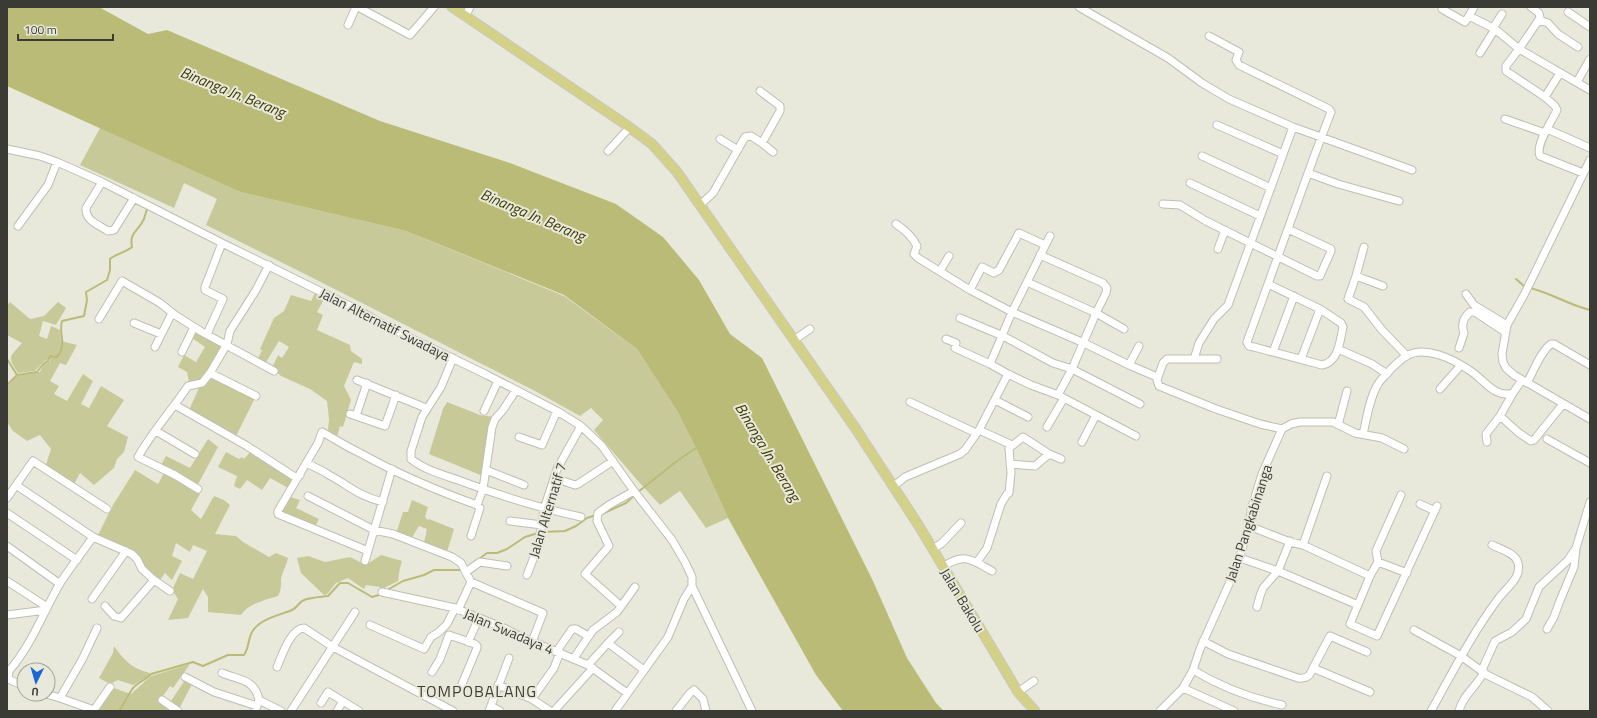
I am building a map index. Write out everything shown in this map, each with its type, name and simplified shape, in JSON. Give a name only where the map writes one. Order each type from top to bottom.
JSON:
[{"type":"main road","name":"Jalan Bakolu","points":[[452,7],[630,127],[660,151],[701,204],[796,339],[894,486],[1020,690],[1035,711]]},
{"type":"street","points":[[348,25],[357,7],[410,36],[434,7]]},
{"type":"street","points":[[465,17],[470,7]]},
{"type":"street","points":[[1079,7],[1168,58],[1217,92],[1293,127],[1412,170]]},
{"type":"street","points":[[1442,9],[1465,22],[1474,7]]},
{"type":"street","points":[[1532,7],[1540,13],[1539,20],[1519,50],[1506,66],[1507,73],[1545,97],[1557,108],[1538,150],[1540,156],[1583,173]]},
{"type":"street","points":[[1568,12],[1590,27]]},
{"type":"street","points":[[1480,53],[1502,14]]},
{"type":"street","points":[[1469,16],[1494,28],[1519,50],[1590,90]]},
{"type":"street","points":[[1539,20],[1548,23],[1563,37],[1578,47]]},
{"type":"street","points":[[1209,36],[1239,52],[1236,60],[1239,65],[1329,109],[1331,112],[1246,342],[1249,346],[1322,365],[1326,364],[1333,358],[1338,349],[1343,327],[1341,324],[1320,309],[1268,284]]},
{"type":"street","points":[[1577,82],[1590,59]]},
{"type":"street","points":[[1545,97],[1560,73]]},
{"type":"street","points":[[760,91],[780,106],[781,109],[762,144]]},
{"type":"street","points":[[1505,118],[1546,131],[1590,148]]},
{"type":"street","points":[[1217,125],[1282,154]]},
{"type":"street","points":[[608,151],[630,127]]},
{"type":"street","points":[[1194,359],[1199,342],[1214,319],[1228,305],[1293,127]]},
{"type":"street","points":[[701,204],[719,184],[745,137],[749,136],[773,152]]},
{"type":"street","points":[[720,139],[738,150]]},
{"type":"street","name":"Jalan Alternatif Swadaya","points":[[7,148],[57,162],[102,182],[516,390],[557,411],[581,426],[602,446],[680,552],[692,578],[692,586],[752,711]]},
{"type":"street","points":[[1202,156],[1271,188]]},
{"type":"street","points":[[1590,160],[1506,329],[1502,354],[1503,362],[1506,368],[1525,382],[1590,419]]},
{"type":"street","points":[[18,226],[48,185],[57,162]]},
{"type":"street","points":[[1308,174],[1399,201]]},
{"type":"street","points":[[102,182],[86,208],[86,213],[87,218],[108,231],[114,230],[134,198]]},
{"type":"street","points":[[1190,183],[1260,216]]},
{"type":"street","points":[[1162,204],[1180,205],[1206,221],[1251,244],[1319,276],[1322,274],[1331,251],[1328,248],[1288,229]]},
{"type":"street","points":[[896,224],[908,232],[915,241],[917,246],[915,255],[970,290],[1012,312],[1157,377]]},
{"type":"street","points":[[1218,249],[1226,230]]},
{"type":"street","points":[[970,290],[982,267],[994,273],[999,270],[1019,233],[1045,245]]},
{"type":"street","points":[[990,364],[1012,312],[1050,236]]},
{"type":"street","points":[[207,334],[223,299],[205,290],[222,243]]},
{"type":"street","points":[[1364,247],[1348,299],[1364,307],[1382,330],[1406,356]]},
{"type":"street","points":[[1040,255],[1089,276],[1105,285],[1106,293],[1047,427]]},
{"type":"street","points":[[940,271],[949,256]]},
{"type":"street","points":[[198,489],[175,475],[138,457],[188,386],[202,383],[210,373],[227,344],[230,331],[256,290],[268,265]]},
{"type":"street","points":[[1356,276],[1384,286]]},
{"type":"street","points":[[99,319],[122,281],[194,327],[274,371]]},
{"type":"street","points":[[1027,282],[1096,313],[1124,328]]},
{"type":"street","points":[[1466,294],[1474,305],[1506,329]]},
{"type":"street","points":[[1273,352],[1294,296]]},
{"type":"street","points":[[1301,359],[1320,309]]},
{"type":"street","points":[[1459,348],[1464,333],[1462,327],[1463,323],[1470,312],[1475,312],[1506,329]]},
{"type":"street","points":[[155,348],[172,313]]},
{"type":"street","points":[[960,318],[1003,336],[1053,364],[1072,369],[1140,404]]},
{"type":"street","points":[[134,323],[161,334]]},
{"type":"street","points":[[182,352],[194,327]]},
{"type":"street","points":[[796,339],[810,329]]},
{"type":"street","points":[[946,339],[956,343],[955,348],[1031,385],[1061,396],[1136,436]]},
{"type":"street","points":[[1487,442],[1486,434],[1500,416],[1513,393],[1525,382],[1548,346],[1554,344],[1590,365]]},
{"type":"street","points":[[1129,365],[1139,346]]},
{"type":"street","points":[[1338,349],[1372,364],[1387,374]]},
{"type":"street","points":[[1364,434],[1373,397],[1378,384],[1406,356],[1432,353],[1444,356],[1470,370],[1499,393],[1513,393]]},
{"type":"street","points":[[453,358],[441,387],[426,408],[418,427],[411,451],[411,459],[443,475],[483,489],[544,509],[581,517]]},
{"type":"street","points":[[1217,360],[1167,359],[1163,363],[1157,380],[1160,386],[1205,405],[1260,424],[1282,429],[1296,423],[1312,421],[1333,422],[1356,433],[1382,438],[1404,449]]},
{"type":"street","points":[[1440,389],[1461,365]]},
{"type":"street","points":[[210,373],[256,396]]},
{"type":"street","points":[[894,486],[905,477],[960,454],[969,446],[1008,374]]},
{"type":"street","points":[[357,380],[426,408]]},
{"type":"street","points":[[484,411],[498,381]]},
{"type":"street","points":[[367,384],[353,415],[384,426],[396,395]]},
{"type":"street","points":[[471,536],[480,513],[480,508],[478,505],[483,489],[489,439],[494,421],[516,390]]},
{"type":"street","points":[[1338,425],[1347,391]]},
{"type":"street","points":[[995,400],[1028,417]]},
{"type":"street","points":[[910,402],[1012,445]]},
{"type":"street","points":[[1500,416],[1519,433],[1531,441],[1534,440],[1563,404]]},
{"type":"street","points":[[175,405],[247,446],[295,477],[300,475]]},
{"type":"street","points":[[519,437],[542,445],[557,411]]},
{"type":"street","points":[[1082,442],[1096,415]]},
{"type":"street","name":"Jalan Alternatif 7","points":[[527,575],[539,544],[544,509],[554,478],[562,459],[581,426]]},
{"type":"street","name":"Jalan Pangkabinanga","points":[[1160,711],[1183,688],[1193,670],[1203,641],[1240,558],[1251,510],[1262,474],[1282,429]]},
{"type":"street","points":[[156,431],[195,454]]},
{"type":"street","points":[[368,551],[278,514],[278,511],[318,443],[322,432],[392,469],[450,495],[478,505]]},
{"type":"street","points":[[977,562],[988,548],[1001,504],[1006,494],[1009,493],[1009,448],[1023,437],[1049,454],[1061,459]]},
{"type":"street","points":[[1547,439],[1590,464]]},
{"type":"street","points":[[1010,464],[1035,466],[1049,454]]},
{"type":"street","points":[[7,498],[32,461],[107,508]]},
{"type":"street","points":[[554,478],[575,485],[613,461]]},
{"type":"street","points":[[306,463],[329,474],[349,488],[364,496],[383,502]]},
{"type":"street","points":[[365,561],[392,469]]},
{"type":"street","points":[[486,470],[524,485]]},
{"type":"street","points":[[1303,545],[1327,476]]},
{"type":"street","points":[[16,485],[93,537],[126,551],[135,557],[142,569],[154,580],[170,591]]},
{"type":"street","points":[[621,606],[585,574],[608,546],[597,521],[598,513],[634,491]]},
{"type":"street","points":[[308,496],[374,530],[393,534],[452,556],[459,562],[471,582],[543,614],[532,642]]},
{"type":"street","points":[[1401,496],[1376,551],[1378,562],[1370,576],[1350,624],[1377,636],[1436,508],[1420,504]]},
{"type":"street","points":[[1547,628],[1554,617],[1574,567],[1576,548],[1590,502]]},
{"type":"street","points":[[7,513],[77,560]]},
{"type":"street","points":[[510,521],[542,525]]},
{"type":"street","points":[[933,549],[942,543],[961,522]]},
{"type":"street","points":[[1248,526],[1303,545],[1370,576]]},
{"type":"street","points":[[7,680],[8,671],[16,664],[60,584],[93,537]]},
{"type":"street","points":[[1257,607],[1263,588],[1278,571],[1290,541]]},
{"type":"street","points":[[1431,711],[1461,656],[1484,619],[1518,574],[1519,564],[1516,558],[1508,552],[1492,545]]},
{"type":"street","points":[[7,546],[60,584]]},
{"type":"street","points":[[1459,711],[1461,702],[1479,682],[1495,641],[1512,632],[1526,619],[1539,587],[1568,560],[1576,548]]},
{"type":"street","points":[[92,599],[126,551]]},
{"type":"street","points":[[1240,558],[1278,571],[1358,605]]},
{"type":"street","points":[[944,567],[957,559],[962,559],[977,562],[992,571]]},
{"type":"street","points":[[466,572],[480,562],[507,566]]},
{"type":"street","points":[[1378,562],[1407,573]]},
{"type":"street","points":[[105,606],[114,616],[121,618],[154,580]]},
{"type":"street","points":[[7,581],[47,608]]},
{"type":"street","points":[[370,624],[424,649],[431,637],[447,624],[471,582]]},
{"type":"street","points":[[615,711],[668,637],[681,606],[692,586]]},
{"type":"street","points":[[574,658],[588,636],[614,614],[635,587]]},
{"type":"street","name":"Jalan Swadaya 4","points":[[382,592],[456,609],[506,629],[532,642],[591,666],[627,693]]},
{"type":"street","points":[[7,616],[47,608]]},
{"type":"street","points":[[291,711],[355,612]]},
{"type":"street","points":[[468,642],[479,618]]},
{"type":"street","points":[[60,698],[98,628]]},
{"type":"street","points":[[277,667],[293,634],[299,629],[304,628],[333,647],[453,711]]},
{"type":"street","points":[[532,699],[551,673],[558,652],[572,629],[576,629],[588,636]]},
{"type":"street","points":[[1414,630],[1461,656],[1483,671],[1532,697],[1548,711]]},
{"type":"street","points":[[554,711],[591,666],[608,642],[619,632]]},
{"type":"street","points":[[432,672],[440,659],[449,635],[476,645],[477,648],[462,684]]},
{"type":"street","points":[[1203,641],[1228,654],[1303,679],[1308,677],[1314,668],[1330,636],[1367,652]]},
{"type":"street","points":[[608,642],[644,670]]},
{"type":"street","points":[[500,711],[490,708],[509,658]]},
{"type":"street","points":[[1314,668],[1370,692]]},
{"type":"street","points":[[1193,670],[1214,683],[1282,705]]},
{"type":"street","points":[[222,673],[251,684],[256,690],[257,706]]},
{"type":"street","points":[[184,678],[214,692],[257,706],[281,711]]},
{"type":"street","points":[[1020,690],[1034,681]]},
{"type":"street","points":[[498,685],[532,699],[550,711]]},
{"type":"street","points":[[56,697],[94,710],[110,686]]},
{"type":"street","points":[[1183,688],[1234,711]]},
{"type":"street","points":[[676,711],[694,690],[703,699],[706,711]]},
{"type":"street","points":[[321,703],[328,692],[359,711]]},
{"type":"street","points":[[162,700],[178,711]]},
{"type":"street","points":[[337,711],[343,701]]},
{"type":"green space","points":[[100,128],[240,192],[406,231],[564,296],[637,349],[677,411],[696,448],[728,518],[706,528],[680,491],[660,505],[594,430],[603,420],[591,408],[580,416],[535,391],[206,225],[217,199],[184,183],[174,208],[80,165]]},
{"type":"green space","points":[[316,291],[326,296],[317,312],[323,315],[317,330],[350,345],[351,351],[362,359],[362,364],[354,362],[344,386],[351,400],[343,427],[340,426],[337,437],[328,430],[329,419],[327,401],[310,389],[281,376],[272,368],[278,355],[282,358],[289,347],[279,341],[265,364],[258,359],[262,350],[260,349],[274,318],[284,311],[291,295],[311,301]]},
{"type":"green space","points":[[10,302],[30,319],[44,316],[58,302],[66,308],[56,325],[43,321],[39,336],[47,339],[51,326],[60,330],[61,341],[77,345],[66,365],[60,363],[50,381],[59,386],[54,394],[67,401],[83,374],[93,381],[81,404],[89,408],[101,386],[124,400],[107,426],[128,437],[124,452],[117,459],[114,468],[94,485],[80,473],[74,484],[46,465],[51,449],[40,435],[27,441],[13,431],[7,422],[7,387],[17,376],[40,372],[43,365],[50,361],[50,358],[42,363],[35,371],[18,373],[12,363],[11,357],[22,343],[7,335],[7,306]]},
{"type":"green space","points":[[196,329],[224,345],[202,381],[189,382],[187,372],[178,367],[184,355],[196,362],[205,347],[192,338]]},
{"type":"green space","points":[[212,377],[255,398],[236,436],[189,410],[199,388],[206,385]]},
{"type":"green space","points":[[447,402],[480,415],[494,417],[483,476],[429,454],[443,409]]},
{"type":"green space","points":[[208,439],[218,447],[196,488],[200,494],[191,510],[201,519],[214,496],[224,500],[230,505],[215,534],[236,536],[243,542],[269,557],[276,553],[288,558],[281,578],[281,588],[278,596],[253,605],[241,615],[208,612],[208,597],[203,589],[188,618],[168,620],[178,599],[172,590],[180,573],[193,579],[207,551],[193,545],[190,552],[176,543],[172,556],[182,561],[172,580],[165,573],[160,580],[146,571],[128,548],[98,535],[113,505],[135,470],[158,484],[166,469],[161,465],[166,456],[190,468]]},
{"type":"green space","points":[[251,451],[298,479],[290,489],[270,478],[262,490],[247,480],[240,489],[234,486],[237,476],[218,467],[226,452],[239,459],[242,457],[244,459]]},
{"type":"green space","points":[[290,497],[300,500],[296,508],[319,519],[313,530],[277,515]]},
{"type":"green space","points":[[412,500],[428,507],[425,517],[428,520],[429,519],[454,529],[447,552],[424,543],[427,529],[419,526],[411,539],[396,534],[403,512],[408,512]]},
{"type":"green space","points":[[381,555],[402,561],[398,581],[380,590],[380,587],[366,585],[364,589],[348,578],[336,583],[327,594],[324,595],[301,573],[297,558],[308,556],[325,562],[350,557],[366,565]]},
{"type":"green space","points":[[114,646],[133,666],[150,673],[147,677],[133,685],[118,680],[110,684],[99,678],[113,653]]},
{"type":"green space","points":[[190,664],[173,688],[170,686],[163,696],[171,701],[185,680],[192,684],[179,709],[173,704],[166,711],[99,711],[111,687],[131,694],[151,676]]},
{"type":"water","name":"Binanga Jn. Berang","points":[[7,7],[99,7],[148,34],[167,30],[380,121],[510,163],[616,204],[663,237],[699,280],[730,334],[762,358],[873,581],[907,658],[936,703],[944,711],[843,711],[816,675],[728,518],[696,448],[677,411],[637,349],[564,295],[406,231],[240,192],[7,86]]},
{"type":"waterway","points":[[7,385],[17,375],[37,372],[43,364],[48,361],[50,356],[57,357],[62,348],[62,321],[84,316],[87,300],[86,292],[107,280],[110,270],[110,259],[132,247],[131,242],[133,235],[142,223],[148,207]]},
{"type":"waterway","points":[[1516,279],[1525,287]]},
{"type":"waterway","points":[[1530,288],[1590,310]]},
{"type":"waterway","points":[[7,359],[17,375]]},
{"type":"waterway","points":[[638,492],[696,448]]},
{"type":"waterway","points":[[602,514],[626,503],[635,495]]},
{"type":"waterway","points":[[543,532],[565,531],[576,526],[587,518],[596,515]]},
{"type":"waterway","points":[[475,562],[487,553],[497,553],[507,549],[525,537],[538,533]]},
{"type":"waterway","points":[[389,589],[403,581],[424,575],[434,570],[463,570]]},
{"type":"waterway","points":[[119,711],[133,688],[151,674],[193,662],[203,666],[228,655],[244,655],[252,632],[260,624],[270,618],[294,609],[304,600],[328,596],[340,583],[348,583],[372,597],[382,594]]},
{"type":"district","name":"TOMPOBALANG","points":[[477,691]]}]
